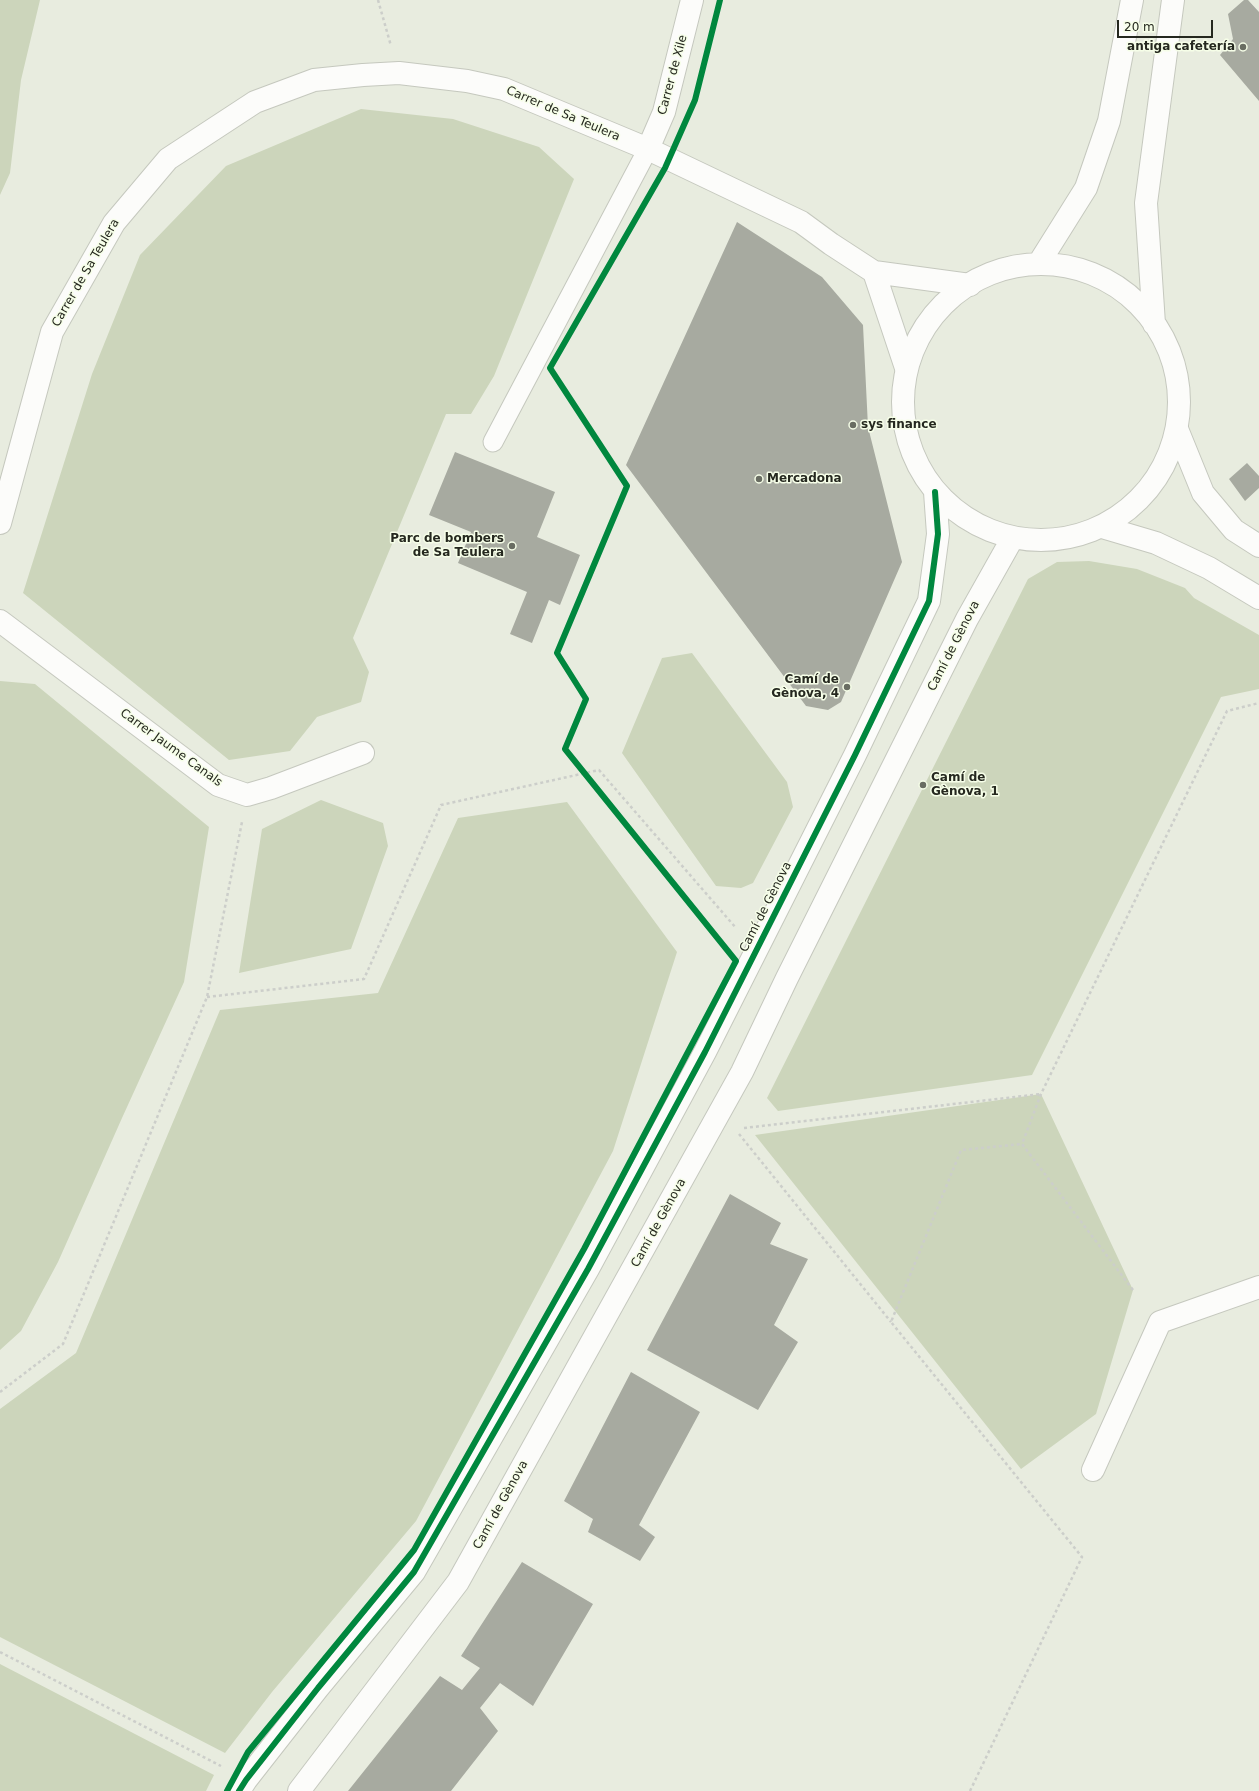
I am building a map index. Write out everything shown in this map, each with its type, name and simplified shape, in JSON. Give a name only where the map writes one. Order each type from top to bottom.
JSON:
[{"type":"street","name":"Carrer de Xile","points":[[648,149],[664,112],[692,0]]},
{"type":"street","points":[[1038,263],[1086,188],[1109,121],[1132,0]]},
{"type":"street","points":[[1154,324],[1146,203],[1173,0]]},
{"type":"street","name":"Carrer de Sa Teulera","points":[[0,524],[52,332],[114,222],[168,159],[255,102],[314,80],[399,73],[467,81],[504,88],[648,149],[801,222],[874,272],[970,285]]},
{"type":"street","points":[[1038,263],[1084,270],[1125,291],[1154,324],[1176,370],[1178,398],[1177,429],[1167,462],[1139,501],[1102,528],[1057,541],[1012,538],[969,521],[935,492],[912,454],[903,412],[906,368],[924,328],[954,294],[994,271],[1038,263]]},
{"type":"street","points":[[874,272],[906,368]]},
{"type":"street","points":[[1177,429],[1203,493],[1234,530],[1259,546]]},
{"type":"street","name":"Camí de Gènova","points":[[243,1785],[318,1688],[414,1572],[588,1269],[701,1059],[855,755],[928,601],[938,534],[935,492]]},
{"type":"street","points":[[1102,528],[1156,543],[1209,568],[1259,598]]},
{"type":"street","name":"Camí de Gènova","points":[[299,1791],[458,1582],[742,1072],[787,978],[967,619],[1012,538]]},
{"type":"street","name":"Carrer Jaume Canals","points":[[0,621],[218,785],[248,794]]},
{"type":"street","points":[[248,794],[271,788],[363,753]]},
{"type":"street","points":[[1093,1470],[1160,1322],[1259,1287]]},
{"type":"lane","points":[[493,442],[648,149]]},
{"type":"path","points":[[378,0],[399,73]]},
{"type":"path","points":[[1022,1144],[1041,1094],[1226,711],[1259,703]]},
{"type":"path","points":[[579,767],[589,779]]},
{"type":"path","points":[[207,997],[364,979],[441,805],[599,770],[756,951]]},
{"type":"path","points":[[0,1392],[63,1344],[207,997],[248,794]]},
{"type":"path","points":[[743,1128],[1041,1094]]},
{"type":"path","points":[[735,1129],[1082,1557],[970,1791]]},
{"type":"path","points":[[1022,1144],[1133,1290]]},
{"type":"path","points":[[891,1322],[961,1150],[1022,1144]]},
{"type":"path","points":[[0,1652],[243,1785]]},
{"type":"green space","points":[[0,0],[40,0],[21,80],[10,173],[0,195]]},
{"type":"green space","points":[[361,109],[453,119],[539,147],[574,179],[494,376],[471,414],[446,414],[353,638],[369,672],[361,702],[317,717],[290,751],[229,760],[23,593],[92,374],[140,255],[226,166]]},
{"type":"green space","points":[[1089,561],[1137,569],[1185,588],[1194,598],[1259,635],[1259,689],[1221,697],[1032,1075],[778,1111],[767,1098],[1028,579],[1057,562]]},
{"type":"green space","points":[[692,653],[787,782],[793,807],[753,883],[741,888],[716,886],[622,753],[662,658]]},
{"type":"green space","points":[[0,681],[35,684],[209,827],[184,982],[58,1262],[21,1331],[0,1350]]},
{"type":"green space","points":[[321,800],[383,823],[388,846],[351,949],[239,973],[262,829]]},
{"type":"green space","points":[[567,802],[677,952],[613,1151],[416,1521],[272,1692],[225,1753],[0,1637],[0,1409],[76,1353],[220,1010],[378,993],[458,818]]},
{"type":"green space","points":[[1041,1094],[1133,1290],[1096,1414],[1021,1469],[755,1135]]},
{"type":"green space","points":[[0,1664],[214,1775],[206,1791],[0,1791]]},
{"type":"building","name":"antiga cafetería","points":[[1244,0],[1248,0],[1259,12],[1259,101],[1220,55],[1233,39],[1228,14]]},
{"type":"building","name":"Mercadona","points":[[737,222],[822,277],[863,325],[868,427],[902,562],[841,702],[828,710],[806,706],[626,465]]},
{"type":"building","name":"Parc de bombers de Sa Teulera","points":[[455,452],[555,492],[537,537],[580,555],[560,605],[549,600],[532,643],[510,634],[527,592],[458,563],[471,532],[429,515]]},
{"type":"building","points":[[1247,463],[1259,476],[1259,488],[1245,501],[1229,479]]},
{"type":"building","points":[[730,1194],[781,1223],[770,1244],[808,1259],[774,1325],[798,1342],[758,1410],[647,1350]]},
{"type":"building","points":[[631,1372],[700,1412],[639,1525],[655,1537],[640,1561],[588,1532],[593,1519],[564,1501]]},
{"type":"building","points":[[522,1562],[593,1604],[533,1706],[500,1683],[480,1708],[498,1731],[451,1791],[348,1791],[440,1676],[462,1690],[480,1668],[461,1656]]},
{"type":"cycle path","points":[[227,1791],[248,1752],[414,1550],[584,1249],[736,961],[565,749],[586,699],[557,653],[627,486],[550,368],[665,168],[695,100],[720,0]]},
{"type":"cycle path","points":[[239,1791],[318,1688],[414,1572],[588,1269],[705,1052],[855,755],[929,601],[938,534],[935,492]]},
{"type":"place","name":"antiga cafetería","points":[[1243,47]]},
{"type":"place","name":"sys finance","points":[[853,425]]},
{"type":"place","name":"Mercadona","points":[[759,479]]},
{"type":"place","name":"Parc de bombers de Sa Teulera","points":[[512,546]]},
{"type":"place","name":"Camí de Gènova, 4","points":[[847,687]]},
{"type":"place","name":"Camí de Gènova, 1","points":[[923,785]]}]
